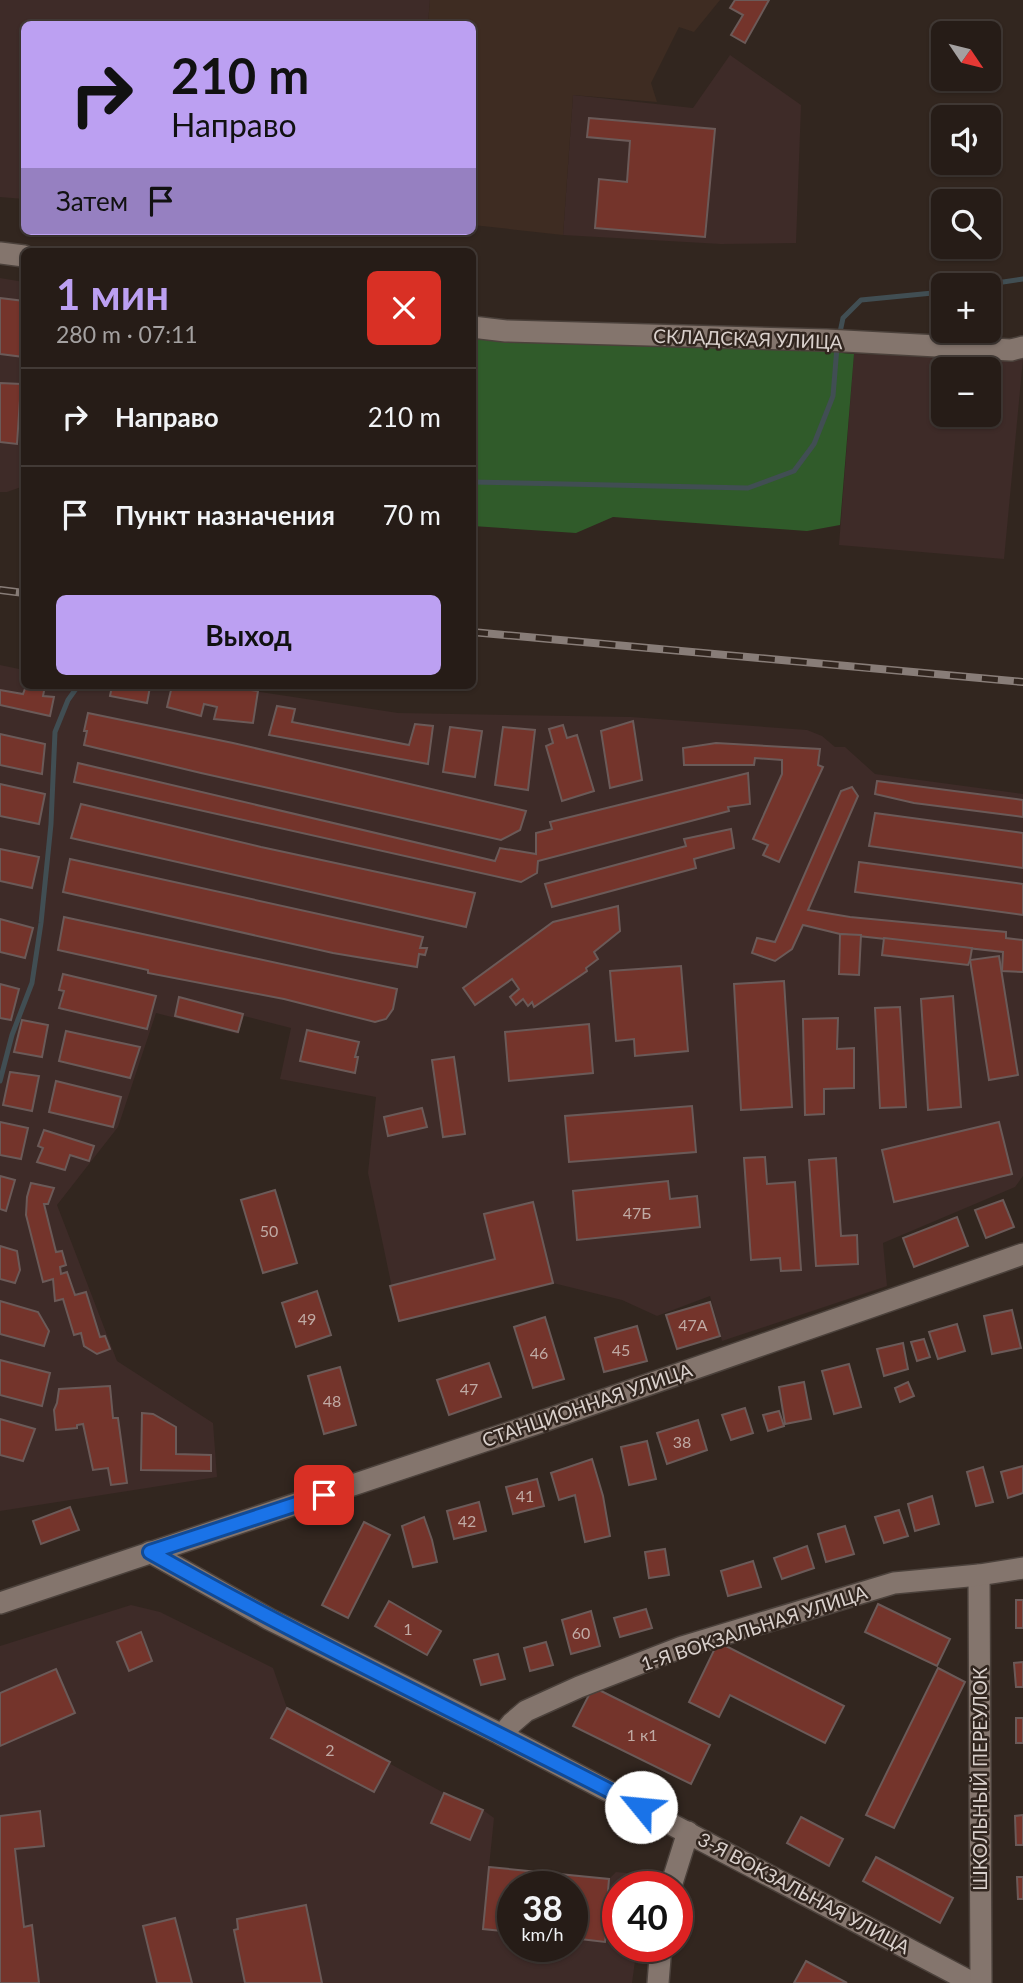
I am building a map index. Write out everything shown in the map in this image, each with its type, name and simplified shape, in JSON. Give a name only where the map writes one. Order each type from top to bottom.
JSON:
[{"type":"street","points":[[0,253],[21,256]]},
{"type":"street","name":"СКЛАДСКАЯ УЛИЦА","points":[[476,327],[506,331],[825,340],[1011,349],[1023,347]]},
{"type":"street","name":"СТАНЦИОННАЯ УЛИЦА","points":[[0,1602],[532,1425],[1023,1254]]},
{"type":"street","name":"3-Я ВОКЗАЛЬНАЯ УЛИЦА","points":[[150,1552],[269,1619],[502,1735],[973,1983]]},
{"type":"street","name":"1-Я ВОКЗАЛЬНАЯ УЛИЦА","points":[[502,1735],[526,1711],[579,1686],[682,1647],[894,1583],[1023,1568]]},
{"type":"street","name":"ШКОЛЬНЫЙ ПЕРЕУЛОК","points":[[979,1575],[981,1983]]},
{"type":"street","points":[[676,1871],[688,1832]]},
{"type":"street","points":[[657,1983],[659,1962]]},
{"type":"shaded area","points":[[0,0],[430,0],[428,21],[21,21],[21,199],[0,197]]},
{"type":"shaded area","points":[[430,0],[720,0],[694,32],[679,27],[651,83],[657,102],[573,95],[563,235],[476,225],[476,21],[428,21]]},
{"type":"shaded area","points":[[730,55],[801,105],[796,243],[721,244],[563,235],[573,95],[693,108]]},
{"type":"shaded area","points":[[0,278],[21,282],[21,487],[0,492]]},
{"type":"shaded area","points":[[854,354],[955,357],[931,357],[931,427],[1001,427],[1001,358],[1023,359],[1004,559],[839,545]]},
{"type":"shaded area","points":[[0,665],[21,669],[21,689],[242,689],[398,713],[631,717],[807,730],[822,736],[835,747],[845,747],[875,774],[1023,794],[1023,1176],[1015,1187],[883,1243],[887,1286],[722,1341],[710,1296],[657,1316],[622,1300],[553,1283],[399,1321],[368,1173],[376,1097],[280,1079],[291,1028],[244,1016],[238,1034],[156,1013],[118,1127],[57,1205],[117,1361],[213,1423],[217,1477],[0,1511]]},
{"type":"shaded area","points":[[131,1605],[160,1612],[273,1668],[287,1708],[494,1818],[489,1867],[529,1871],[497,1871],[497,1962],[588,1962],[588,1877],[602,1878],[602,1962],[635,1962],[632,1983],[0,1983],[0,1646]]},
{"type":"green space","points":[[476,327],[580,332],[854,354],[840,525],[807,531],[613,517],[576,533],[476,526]]},
{"type":"building","points":[[735,0],[769,0],[745,43],[731,35],[743,15],[730,8]]},
{"type":"building","points":[[589,118],[715,129],[705,237],[595,228],[599,179],[627,182],[630,141],[587,137]]},
{"type":"building","points":[[0,298],[21,301],[21,357],[0,354]]},
{"type":"building","points":[[0,383],[21,384],[17,444],[0,442]]},
{"type":"building","points":[[25,689],[44,689],[43,696],[54,697],[50,716],[0,705],[0,690],[23,694]]},
{"type":"building","points":[[111,689],[150,689],[147,703],[110,696]]},
{"type":"building","points":[[171,689],[258,691],[253,723],[214,719],[217,707],[204,704],[201,716],[167,707]]},
{"type":"building","points":[[277,706],[295,709],[292,722],[409,745],[415,724],[433,726],[428,764],[269,735]]},
{"type":"building","points":[[88,713],[233,743],[526,811],[520,830],[501,840],[201,773],[84,745]]},
{"type":"building","points":[[633,721],[642,780],[610,788],[601,731]]},
{"type":"building","points":[[563,725],[567,738],[577,735],[594,791],[562,801],[546,746],[553,743],[549,729]]},
{"type":"building","points":[[450,727],[482,731],[475,777],[443,772]]},
{"type":"building","points":[[503,727],[535,730],[528,790],[495,785]]},
{"type":"building","points":[[0,734],[45,744],[42,774],[0,765]]},
{"type":"building","points":[[716,743],[820,749],[818,765],[823,767],[779,862],[763,855],[768,845],[753,839],[782,774],[782,760],[755,758],[754,765],[684,765],[683,748]]},
{"type":"building","points":[[78,763],[495,861],[500,848],[536,854],[536,833],[552,829],[550,822],[748,773],[750,804],[728,807],[729,811],[538,861],[537,873],[521,882],[74,782]]},
{"type":"building","points":[[877,781],[1023,800],[1023,817],[914,803],[875,794]]},
{"type":"building","points":[[0,784],[45,794],[39,824],[0,816]]},
{"type":"building","points":[[852,787],[858,796],[808,910],[850,917],[1006,932],[1006,938],[1023,940],[1023,972],[1002,971],[1003,952],[840,934],[803,925],[792,949],[775,961],[752,953],[757,938],[775,942],[841,791]]},
{"type":"building","points":[[81,804],[261,847],[475,893],[466,927],[71,838]]},
{"type":"building","points":[[875,813],[1023,833],[1023,868],[869,846]]},
{"type":"building","points":[[731,829],[734,848],[694,859],[696,868],[552,907],[545,884],[686,846],[684,839]]},
{"type":"building","points":[[0,849],[39,857],[32,888],[0,881]]},
{"type":"building","points":[[70,859],[423,937],[420,948],[427,948],[425,955],[419,954],[417,967],[333,953],[63,892]]},
{"type":"building","points":[[859,862],[1023,884],[1023,915],[855,892]]},
{"type":"building","points":[[618,906],[620,931],[594,952],[598,959],[586,968],[587,971],[534,1007],[532,1002],[528,1006],[523,999],[516,1005],[510,997],[519,989],[512,979],[475,1005],[463,988],[553,922]]},
{"type":"building","points":[[64,917],[397,989],[393,1009],[386,1019],[375,1022],[284,999],[148,973],[148,970],[58,950]]},
{"type":"building","points":[[0,919],[33,928],[25,958],[0,952]]},
{"type":"building","points":[[840,934],[861,935],[859,975],[839,974]]},
{"type":"building","points":[[884,938],[972,948],[970,960],[968,965],[882,955]]},
{"type":"building","points":[[999,956],[1018,1075],[989,1080],[970,960]]},
{"type":"building","points":[[681,966],[688,1051],[635,1056],[634,1039],[616,1041],[610,971]]},
{"type":"building","points":[[63,974],[156,996],[147,1029],[59,1008],[64,991],[59,990]]},
{"type":"building","points":[[784,981],[792,1107],[741,1110],[734,984]]},
{"type":"building","points":[[0,984],[19,989],[11,1020],[0,1018]]},
{"type":"building","points":[[953,996],[961,1107],[928,1110],[921,999]]},
{"type":"building","points":[[179,997],[243,1014],[238,1032],[175,1016]]},
{"type":"building","points":[[900,1007],[906,1107],[880,1108],[875,1008]]},
{"type":"building","points":[[838,1018],[837,1049],[854,1048],[854,1088],[824,1089],[824,1114],[805,1115],[803,1019]]},
{"type":"building","points":[[22,1020],[48,1025],[42,1057],[14,1052]]},
{"type":"building","points":[[589,1024],[593,1073],[509,1081],[505,1032]]},
{"type":"building","points":[[307,1030],[359,1042],[355,1073],[300,1061]]},
{"type":"building","points":[[66,1031],[140,1047],[130,1078],[59,1061]]},
{"type":"building","points":[[454,1057],[465,1134],[443,1137],[432,1060]]},
{"type":"building","points":[[10,1072],[39,1076],[32,1111],[3,1105]]},
{"type":"building","points":[[56,1081],[121,1097],[113,1127],[49,1112]]},
{"type":"building","points":[[692,1106],[696,1152],[569,1162],[565,1116]]},
{"type":"building","points":[[422,1108],[427,1127],[388,1136],[384,1117]]},
{"type":"building","points":[[0,1122],[28,1128],[21,1159],[0,1155]]},
{"type":"building","points":[[999,1122],[1012,1174],[894,1202],[882,1150]]},
{"type":"building","points":[[44,1130],[94,1146],[89,1161],[70,1155],[65,1170],[37,1162],[43,1148],[38,1146]]},
{"type":"building","points":[[765,1157],[767,1184],[795,1182],[801,1270],[781,1271],[780,1258],[751,1260],[744,1158]]},
{"type":"building","points":[[836,1158],[841,1236],[857,1235],[858,1264],[816,1266],[809,1160]]},
{"type":"building","points":[[0,1176],[15,1180],[6,1211],[0,1209]]},
{"type":"building","points":[[668,1181],[670,1199],[697,1196],[700,1227],[577,1240],[573,1191]]},
{"type":"building","points":[[31,1183],[54,1188],[48,1204],[44,1204],[56,1252],[62,1251],[66,1265],[60,1267],[61,1274],[67,1272],[75,1295],[86,1292],[100,1337],[105,1336],[110,1349],[97,1354],[84,1346],[81,1333],[74,1335],[63,1299],[55,1301],[53,1279],[43,1282],[26,1215]]},
{"type":"building","points":[[275,1190],[297,1263],[263,1273],[241,1200]]},
{"type":"building","points":[[1003,1200],[1014,1227],[986,1238],[975,1210]]},
{"type":"building","points":[[533,1202],[553,1283],[399,1321],[390,1286],[495,1259],[484,1214]]},
{"type":"building","points":[[957,1217],[968,1246],[914,1267],[903,1238]]},
{"type":"building","points":[[0,1246],[17,1251],[20,1270],[15,1283],[0,1279]]},
{"type":"building","points":[[317,1291],[331,1335],[296,1347],[282,1303]]},
{"type":"building","points":[[0,1301],[38,1312],[49,1331],[44,1346],[0,1334]]},
{"type":"building","points":[[710,1302],[720,1336],[677,1349],[666,1315]]},
{"type":"building","points":[[1012,1310],[1021,1348],[992,1354],[984,1316]]},
{"type":"building","points":[[545,1317],[564,1379],[533,1388],[514,1327]]},
{"type":"building","points":[[957,1324],[965,1351],[938,1359],[929,1332]]},
{"type":"building","points":[[637,1326],[647,1361],[604,1372],[595,1338]]},
{"type":"building","points":[[924,1339],[930,1357],[917,1361],[911,1342]]},
{"type":"building","points":[[903,1343],[908,1369],[884,1376],[877,1349]]},
{"type":"building","points":[[0,1360],[50,1373],[42,1406],[0,1395]]},
{"type":"building","points":[[489,1363],[501,1397],[449,1415],[437,1380]]},
{"type":"building","points":[[849,1364],[861,1407],[834,1414],[822,1371]]},
{"type":"building","points":[[340,1367],[356,1425],[324,1434],[308,1376]]},
{"type":"building","points":[[804,1382],[811,1419],[785,1424],[779,1387]]},
{"type":"building","points":[[908,1382],[914,1396],[900,1402],[895,1388]]},
{"type":"building","points":[[110,1386],[113,1418],[118,1418],[127,1483],[111,1485],[108,1468],[93,1470],[83,1424],[77,1425],[77,1428],[56,1430],[54,1410],[59,1389]]},
{"type":"building","points":[[745,1408],[753,1433],[731,1440],[722,1415]]},
{"type":"building","points":[[779,1411],[784,1426],[768,1431],[763,1415]]},
{"type":"building","points":[[142,1413],[153,1414],[176,1427],[176,1454],[211,1455],[211,1471],[141,1470]]},
{"type":"building","points":[[0,1419],[35,1429],[23,1461],[0,1455]]},
{"type":"building","points":[[698,1420],[707,1450],[667,1464],[657,1433]]},
{"type":"building","points":[[647,1441],[656,1479],[629,1485],[621,1447]]},
{"type":"building","points":[[592,1459],[603,1496],[610,1536],[585,1542],[575,1495],[559,1500],[551,1473]]},
{"type":"building","points":[[1023,1466],[1023,1493],[1008,1498],[1001,1472]]},
{"type":"building","points":[[983,1467],[993,1502],[976,1506],[967,1472]]},
{"type":"building","points":[[537,1479],[544,1506],[513,1514],[506,1487]]},
{"type":"building","points":[[932,1496],[939,1524],[915,1531],[908,1504]]},
{"type":"building","points":[[479,1502],[486,1531],[454,1539],[447,1511]]},
{"type":"building","points":[[70,1507],[79,1530],[41,1544],[33,1521]]},
{"type":"building","points":[[899,1510],[908,1536],[884,1543],[875,1517]]},
{"type":"building","points":[[424,1517],[437,1562],[413,1567],[402,1526]]},
{"type":"building","points":[[364,1522],[390,1535],[348,1618],[322,1605]]},
{"type":"building","points":[[845,1526],[854,1554],[826,1562],[818,1534]]},
{"type":"building","points":[[807,1546],[814,1568],[782,1579],[774,1558]]},
{"type":"building","points":[[665,1549],[669,1575],[649,1578],[645,1552]]},
{"type":"building","points":[[753,1561],[761,1587],[728,1596],[721,1571]]},
{"type":"building","points":[[1016,1600],[1023,1600],[1023,1628],[1016,1628]]},
{"type":"building","points":[[389,1601],[441,1631],[427,1655],[375,1626]]},
{"type":"building","points":[[878,1604],[950,1639],[937,1666],[865,1632]]},
{"type":"building","points":[[646,1609],[652,1628],[620,1637],[614,1618]]},
{"type":"building","points":[[591,1611],[600,1646],[571,1654],[562,1620]]},
{"type":"building","points":[[141,1632],[152,1661],[129,1671],[117,1642]]},
{"type":"building","points":[[546,1642],[553,1665],[530,1671],[524,1648]]},
{"type":"building","points":[[718,1642],[844,1706],[825,1743],[730,1695],[719,1717],[689,1702]]},
{"type":"building","points":[[498,1654],[505,1679],[481,1685],[474,1660]]},
{"type":"building","points":[[1023,1662],[1023,1687],[1016,1687],[1014,1663]]},
{"type":"building","points":[[938,1668],[965,1682],[894,1828],[866,1815]]},
{"type":"building","points":[[56,1669],[75,1713],[0,1746],[0,1693]]},
{"type":"building","points":[[593,1687],[710,1745],[691,1784],[573,1726]]},
{"type":"building","points":[[287,1708],[390,1762],[374,1792],[271,1738]]},
{"type":"building","points":[[1016,1718],[1023,1718],[1023,1743],[1016,1743]]},
{"type":"building","points":[[444,1793],[483,1810],[470,1840],[431,1823]]},
{"type":"building","points":[[40,1811],[44,1846],[15,1849],[24,1927],[32,1925],[39,1983],[0,1983],[0,1816]]},
{"type":"building","points":[[1023,1815],[1023,1845],[1016,1845],[1015,1816]]},
{"type":"building","points":[[801,1817],[843,1839],[829,1866],[787,1843]]},
{"type":"building","points":[[876,1857],[953,1898],[940,1923],[863,1881]]},
{"type":"building","points":[[489,1867],[529,1871],[497,1871],[497,1930],[483,1929]]},
{"type":"building","points":[[588,1877],[602,1878],[602,1942],[588,1940]]},
{"type":"building","points":[[1017,1877],[1023,1877],[1023,1899],[1018,1899]]},
{"type":"building","points":[[306,1905],[322,1983],[245,1983],[234,1930],[238,1929],[237,1919]]},
{"type":"building","points":[[175,1918],[192,1983],[157,1983],[143,1926]]},
{"type":"building","points":[[806,1961],[847,1983],[794,1983]]},
{"type":"waterway","points":[[1001,282],[1023,279]]},
{"type":"waterway","points":[[839,337],[843,318],[861,300],[931,293]]},
{"type":"waterway","points":[[476,482],[748,488],[794,471],[814,444],[833,396],[837,347]]},
{"type":"waterway","points":[[0,1081],[12,1035],[32,983],[51,824],[55,732],[68,700],[76,689]]},
{"type":"railway","points":[[0,590],[21,593]]},
{"type":"railway","points":[[476,632],[1023,682]]},
{"type":"route","points":[[324,1495],[150,1552],[269,1619],[641,1807]]}]
